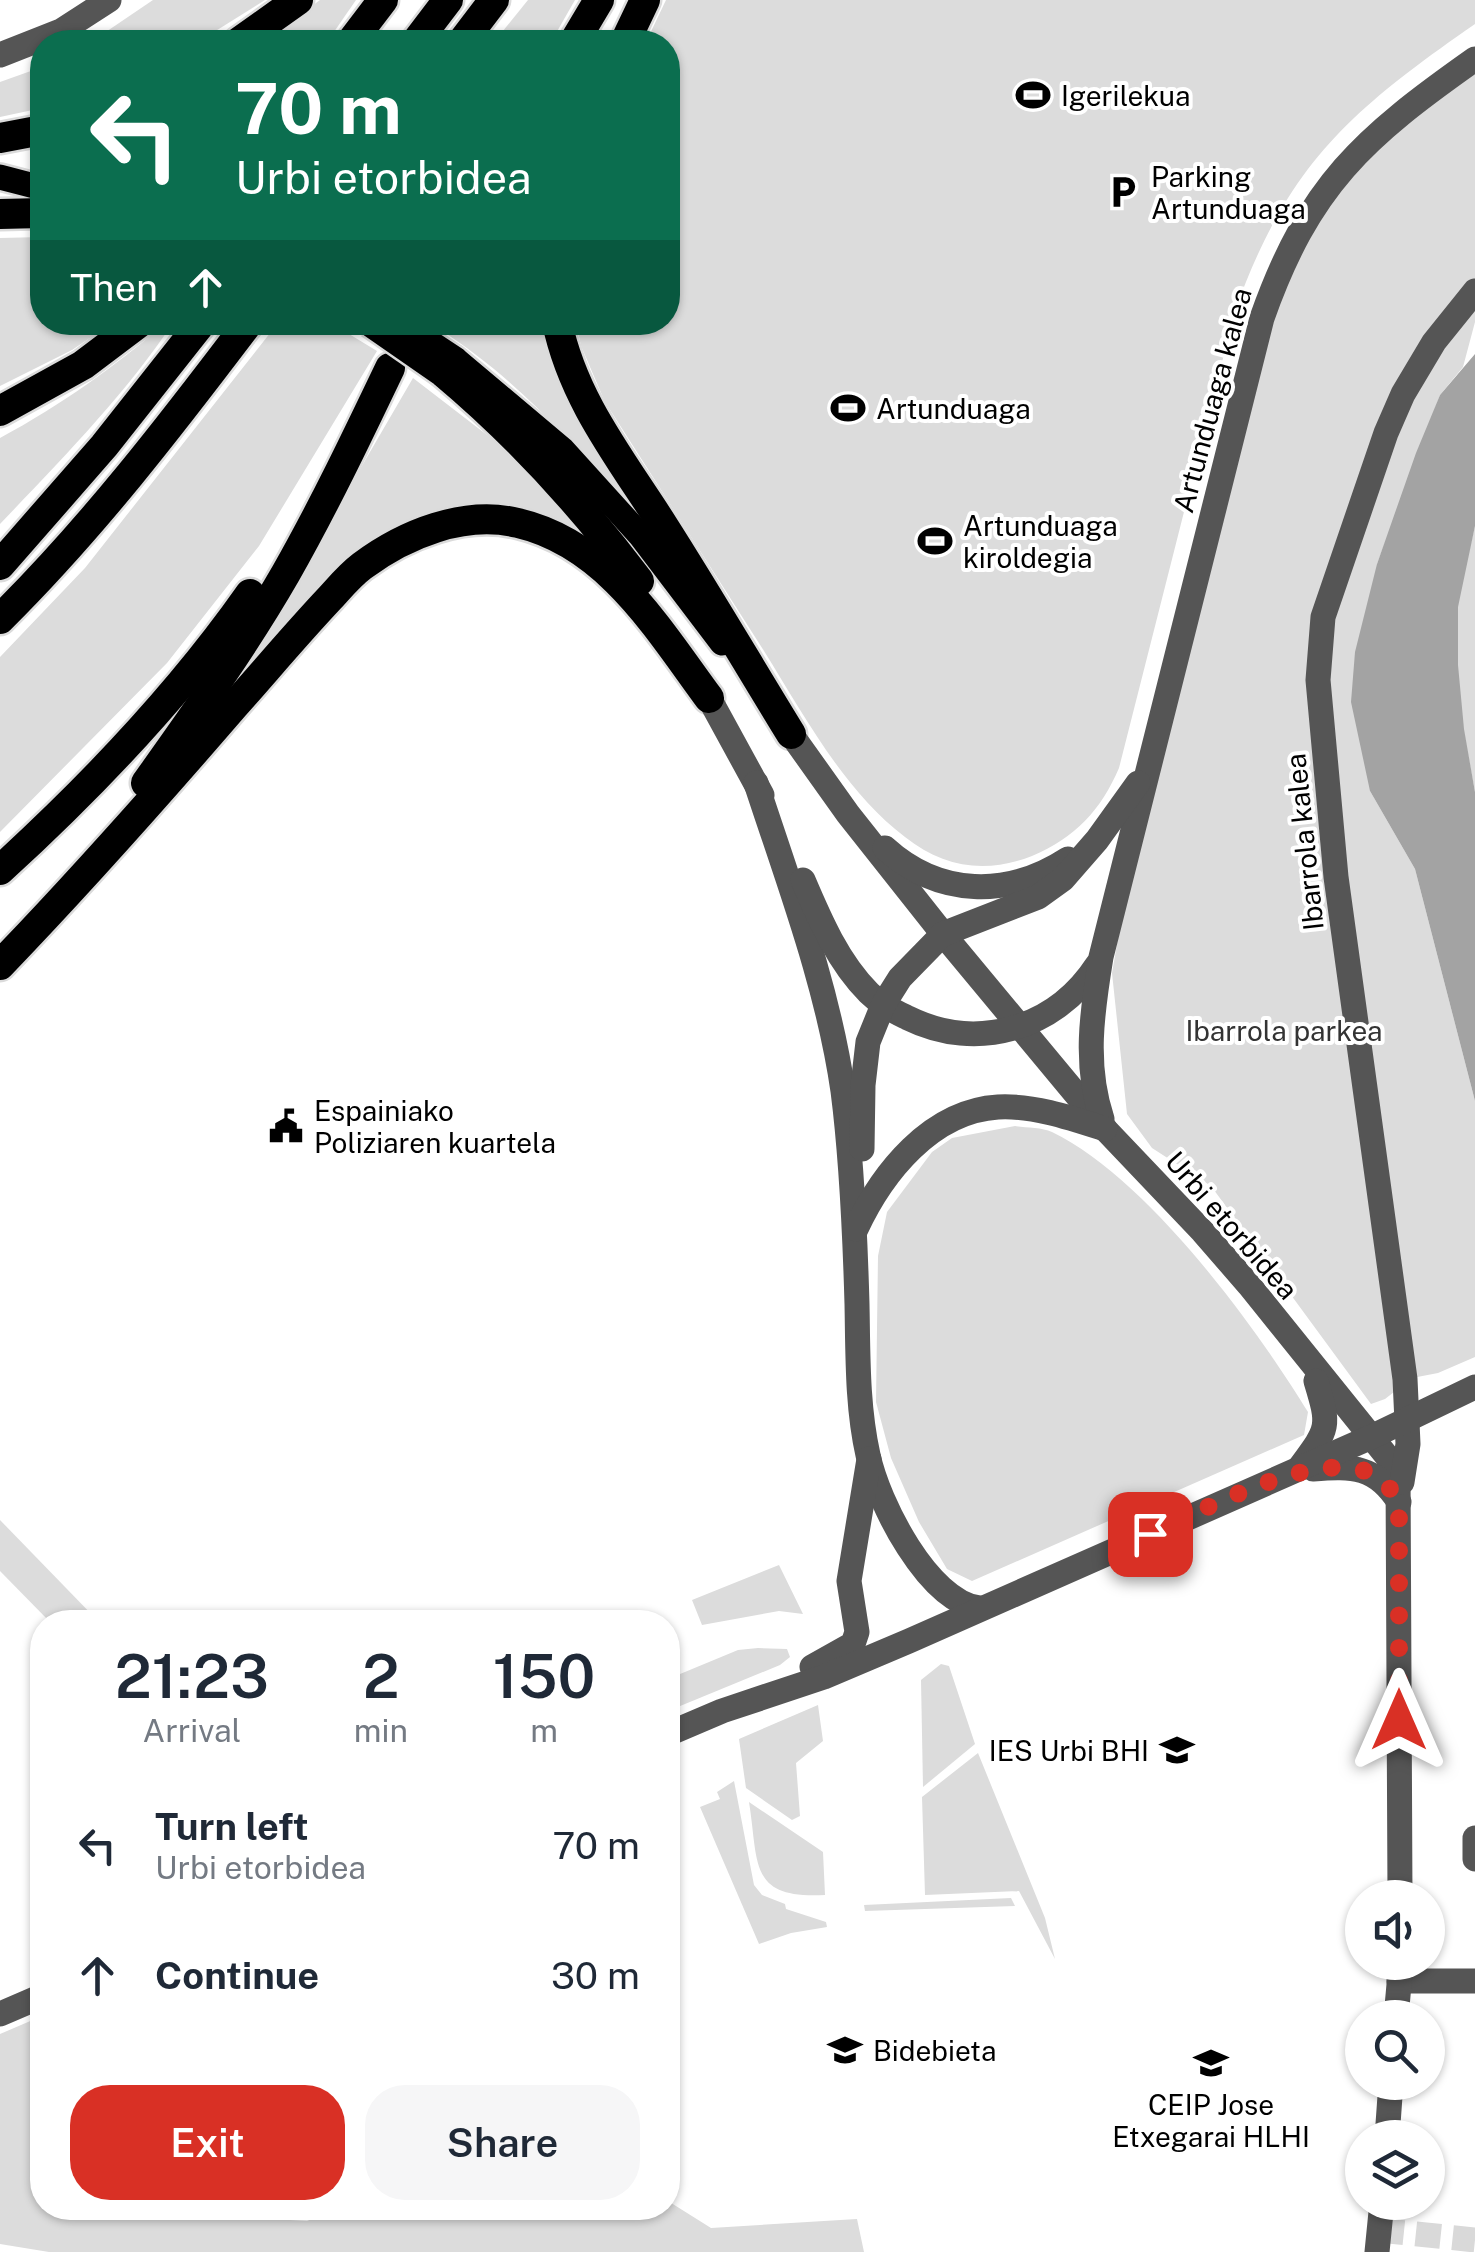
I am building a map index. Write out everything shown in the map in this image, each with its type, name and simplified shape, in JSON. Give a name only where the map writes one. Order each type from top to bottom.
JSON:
[{"type":"highway","points":[[256,30],[298,0]]},
{"type":"highway","points":[[360,30],[383,0]]},
{"type":"highway","points":[[425,30],[448,0]]},
{"type":"highway","points":[[471,30],[494,0]]},
{"type":"highway","points":[[581,30],[599,0]]},
{"type":"highway","points":[[631,30],[645,0]]},
{"type":"highway","points":[[0,138],[30,132]]},
{"type":"highway","points":[[0,214],[30,213]]},
{"type":"highway","points":[[0,410],[83,365],[123,335]]},
{"type":"highway","points":[[6,559],[104,446],[192,335]]},
{"type":"highway","points":[[0,619],[136,469],[239,335]]},
{"type":"highway","points":[[394,335],[449,366],[603,533],[685,649],[710,698]]},
{"type":"highway","points":[[0,870],[137,733],[228,624],[298,521],[409,335]]},
{"type":"highway","points":[[560,335],[588,412],[791,734]]},
{"type":"highway","points":[[0,965],[137,794],[213,689],[285,574],[390,368]]},
{"type":"highway","points":[[0,965],[108,854],[306,623],[360,568],[408,536],[490,518],[534,528],[579,549],[635,599],[710,698]]},
{"type":"main road","points":[[0,177],[30,185]]},
{"type":"main road","points":[[0,186],[30,187]]},
{"type":"main road","points":[[414,335],[449,366],[562,449],[640,535],[791,734]]},
{"type":"street","points":[[62,30],[109,0]]},
{"type":"street","points":[[0,55],[30,43]]},
{"type":"street","name":"Artunduaga kalea","points":[[1104,1128],[1094,1096],[1090,1039],[1102,957],[1262,318],[1280,272],[1324,190],[1386,124],[1475,58]]},
{"type":"street","name":"Ibarrola kalea","points":[[1407,1420],[1336,876],[1318,680],[1323,616],[1386,433],[1403,394],[1434,342],[1475,292]]},
{"type":"street","points":[[710,698],[846,967],[883,1006]]},
{"type":"street","points":[[791,734],[848,814]]},
{"type":"street","name":"Artunduaga kalea","points":[[942,934],[1038,897],[1064,880],[1098,840],[1146,771]]},
{"type":"street","points":[[756,783],[819,980],[842,1090],[858,1224]]},
{"type":"street","name":"Artunduaga kalea","points":[[848,814],[905,864],[942,882],[966,888],[992,889],[1023,882],[1098,840]]},
{"type":"street","name":"Urbi etorbidea","points":[[848,814],[1104,1128],[1203,1232],[1398,1470],[1400,1880]]},
{"type":"street","points":[[680,1729],[824,1661],[852,1644],[856,1632],[849,1581],[868,1459],[861,1406],[858,1224],[868,1042],[900,978],[942,934]]},
{"type":"street","name":"Artunduaga kalea","points":[[883,1006],[932,1030],[974,1036],[1019,1026],[1050,1012],[1081,988],[1102,957]]},
{"type":"street","points":[[858,1224],[870,1198],[898,1163],[930,1132],[961,1116],[997,1107],[1058,1114],[1104,1128]]},
{"type":"street","name":"Urbi etorbidea","points":[[1297,1470],[1319,1441],[1327,1415],[1312,1364]]},
{"type":"street","points":[[722,1711],[824,1677],[891,1649],[1370,1438],[1475,1387]]},
{"type":"street","name":"Urbi etorbidea","points":[[1399,1502],[1408,1444],[1407,1420]]},
{"type":"street","points":[[868,1459],[905,1542],[924,1570],[962,1606],[979,1608]]},
{"type":"street","points":[[1297,1470],[1361,1470],[1383,1480],[1399,1502]]},
{"type":"street","points":[[856,1632],[864,1640],[891,1649]]},
{"type":"street","points":[[1475,1838],[1475,1859]]},
{"type":"street","points":[[1445,1977],[1475,1981]]},
{"type":"street","points":[[0,2014],[30,2001]]},
{"type":"street","points":[[1378,2252],[1381,2220]]},
{"type":"green space","points":[[153,0],[265,0],[217,30],[109,30]]},
{"type":"green space","points":[[320,0],[356,0],[335,30],[280,30]]},
{"type":"green space","points":[[528,0],[575,0],[558,30],[504,30]]},
{"type":"green space","name":"Artunduaga kiroldegia","points":[[666,0],[1475,0],[1475,24],[1392,85],[1328,145],[1301,179],[1255,260],[1235,311],[1119,768],[1095,810],[1074,831],[1047,849],[998,865],[950,861],[905,837],[863,798],[810,726],[605,402],[579,335],[680,335],[680,30],[652,30]]},
{"type":"green space","name":"Ibarrola parkea","points":[[1475,68],[1475,322],[1463,367],[1440,395],[1377,564],[1370,791],[1415,869],[1475,1101],[1475,1357],[1438,1373],[1412,1378],[1385,1399],[1371,1404],[1211,1186],[1152,1148],[1127,1114],[1112,973],[1147,771],[1262,318],[1325,190]]},
{"type":"green space","points":[[30,71],[30,111],[0,117],[0,82]]},
{"type":"green space","points":[[30,237],[30,335],[94,335],[0,386],[0,238]]},
{"type":"green space","points":[[151,335],[165,335],[113,402],[0,524],[0,438],[86,385]]},
{"type":"green space","points":[[269,335],[351,335],[377,351],[259,546],[167,663],[0,832],[0,657],[85,568]]},
{"type":"green space","points":[[448,335],[554,335],[624,487],[626,500],[512,385]]},
{"type":"green space","points":[[413,378],[504,448],[584,533],[528,508],[489,506],[440,514],[235,684]]},
{"type":"green space","points":[[1475,526],[1475,792],[1455,650],[1458,604]]},
{"type":"green space","points":[[1015,1126],[1048,1130],[1088,1153],[1160,1217],[1228,1297],[1308,1412],[1304,1435],[972,1581],[947,1569],[919,1522],[891,1458],[876,1402],[878,1256],[887,1212],[932,1152],[952,1138]]},
{"type":"green space","points":[[0,1520],[87,1610],[38,1610],[0,1571]]},
{"type":"green space","points":[[779,1565],[803,1614],[779,1611],[702,1625],[692,1600]]},
{"type":"green space","points":[[787,1649],[790,1657],[780,1665],[680,1706],[680,1674],[738,1650]]},
{"type":"green space","points":[[941,1664],[949,1666],[975,1744],[923,1787],[921,1680]]},
{"type":"green space","points":[[818,1705],[823,1741],[796,1763],[800,1816],[792,1820],[746,1788],[739,1739]]},
{"type":"green space","points":[[978,1753],[1045,1918],[1055,1959],[1019,1891],[925,1895],[922,1797]]},
{"type":"green space","points":[[734,1781],[754,1885],[762,1895],[785,1904],[786,1909],[826,1922],[827,1927],[759,1944],[700,1807],[720,1799],[717,1792]]},
{"type":"green space","points":[[749,1802],[823,1852],[825,1895],[800,1895],[770,1884],[757,1860]]},
{"type":"green space","points":[[1011,1898],[1015,1906],[865,1911],[864,1905]]},
{"type":"green space","points":[[30,2021],[30,2220],[680,2220],[680,2209],[711,2228],[857,2219],[864,2252],[49,2252],[0,2244],[0,2034]]},
{"type":"shaded area","points":[[1475,354],[1475,526],[1458,607],[1458,665],[1475,792],[1475,1101],[1415,869],[1370,791],[1351,702],[1355,652],[1377,564],[1416,453],[1440,395]]},
{"type":"tunnel","points":[[1379,2230],[1475,2240]]},
{"type":"place","name":"Igerilekua","points":[[1033,95]]},
{"type":"place","name":"Parking Artunduaga","points":[[1123,192]]},
{"type":"place","name":"Artunduaga","points":[[848,408]]},
{"type":"place","name":"Artunduaga kiroldegia","points":[[935,541]]},
{"type":"place","name":"Espainiako Poliziaren kuartela","points":[[286,1126]]},
{"type":"place","name":"IES Urbi BHI","points":[[1177,1750]]},
{"type":"place","name":"Bidebieta","points":[[845,2050]]},
{"type":"place","name":"CEIP Jose Etxegarai HLHI","points":[[1211,2063]]},
{"type":"route","points":[[1150,1534],[1297,1470],[1346,1467],[1383,1480],[1399,1502],[1399,1720]]}]
